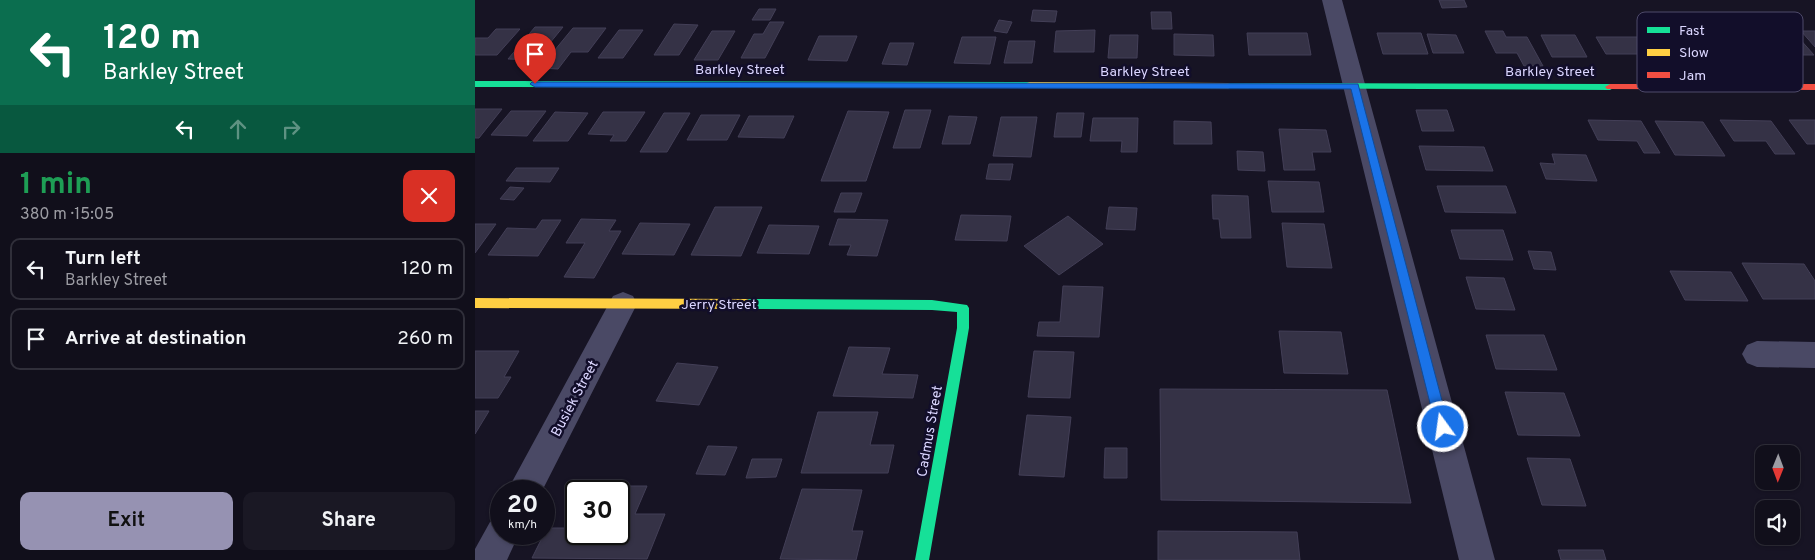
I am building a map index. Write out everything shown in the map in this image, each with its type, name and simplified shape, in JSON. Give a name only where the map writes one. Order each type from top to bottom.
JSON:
[{"type":"street","points":[[1332,0],[1477,560]]},
{"type":"street","name":"Barkley Street","points":[[475,84],[1637,87]]},
{"type":"street","name":"Jerry Street","points":[[475,304],[932,305],[963,308]]},
{"type":"street","name":"Busiek Street","points":[[531,480],[623,304]]},
{"type":"street","name":"Cadmus Street","points":[[922,560],[963,328],[963,308]]},
{"type":"street","points":[[1757,354],[1815,355]]},
{"type":"street","points":[[488,560],[496,545]]},
{"type":"building","points":[[1439,0],[1464,0],[1467,7],[1442,8]]},
{"type":"building","points":[[759,9],[776,9],[770,20],[752,20]]},
{"type":"building","points":[[1033,10],[1057,11],[1055,22],[1031,21]]},
{"type":"building","points":[[1151,12],[1171,12],[1172,29],[1152,29]]},
{"type":"building","points":[[999,20],[1012,22],[1007,33],[994,31]]},
{"type":"building","points":[[770,22],[784,22],[765,58],[741,58],[754,34],[763,34]]},
{"type":"building","points":[[674,24],[698,25],[679,55],[654,55]]},
{"type":"building","points":[[535,27],[563,27],[536,60],[508,59]]},
{"type":"building","points":[[573,28],[606,28],[588,52],[571,52],[558,69],[540,68]]},
{"type":"building","points":[[496,29],[520,29],[497,55],[475,55],[475,38],[488,38]]},
{"type":"building","points":[[619,30],[643,30],[623,58],[598,58]]},
{"type":"building","points":[[1095,30],[1094,52],[1054,52],[1056,31]]},
{"type":"building","points":[[712,31],[735,31],[718,60],[694,60]]},
{"type":"building","points":[[1485,31],[1503,31],[1506,37],[1527,37],[1543,66],[1524,66],[1517,53],[1496,53]]},
{"type":"building","points":[[1803,31],[1815,31],[1815,47],[1803,33]]},
{"type":"building","points":[[1247,33],[1307,33],[1311,55],[1249,55]]},
{"type":"building","points":[[1377,33],[1421,33],[1428,54],[1383,54]]},
{"type":"building","points":[[1174,34],[1213,35],[1214,56],[1174,55]]},
{"type":"building","points":[[1427,34],[1456,35],[1464,53],[1433,53]]},
{"type":"building","points":[[1110,35],[1138,35],[1137,58],[1108,58]]},
{"type":"building","points":[[1541,35],[1575,35],[1587,57],[1552,57]]},
{"type":"building","points":[[819,36],[857,36],[847,61],[808,60]]},
{"type":"building","points":[[962,37],[996,37],[990,64],[954,63]]},
{"type":"building","points":[[1596,37],[1637,37],[1637,54],[1606,54]]},
{"type":"building","points":[[1009,41],[1035,41],[1032,63],[1004,63]]},
{"type":"building","points":[[890,43],[914,43],[907,65],[882,64]]},
{"type":"building","points":[[1803,43],[1814,55],[1803,55]]},
{"type":"building","points":[[475,109],[502,109],[479,138],[475,138]]},
{"type":"building","points":[[905,110],[931,110],[920,148],[893,148]]},
{"type":"building","points":[[1416,110],[1447,110],[1454,131],[1422,131]]},
{"type":"building","points":[[511,111],[546,111],[527,136],[491,135]]},
{"type":"building","points":[[848,111],[889,112],[866,181],[821,181]]},
{"type":"building","points":[[555,112],[588,113],[568,141],[533,141]]},
{"type":"building","points":[[603,112],[645,112],[626,141],[610,141],[614,135],[588,134]]},
{"type":"building","points":[[664,113],[690,113],[667,152],[640,152]]},
{"type":"building","points":[[1057,113],[1084,113],[1081,137],[1054,137]]},
{"type":"building","points":[[701,115],[740,115],[727,140],[687,140]]},
{"type":"building","points":[[749,116],[794,116],[784,138],[738,137]]},
{"type":"building","points":[[949,116],[977,117],[970,144],[942,144]]},
{"type":"building","points":[[1001,117],[1037,117],[1031,157],[993,156]]},
{"type":"building","points":[[1093,118],[1138,118],[1137,152],[1121,152],[1122,141],[1090,141]]},
{"type":"building","points":[[1588,120],[1641,121],[1660,153],[1644,153],[1637,141],[1598,140]]},
{"type":"building","points":[[1720,120],[1771,121],[1795,154],[1775,154],[1766,141],[1734,141]]},
{"type":"building","points":[[1789,120],[1815,120],[1815,144],[1807,144]]},
{"type":"building","points":[[1174,121],[1211,122],[1212,144],[1174,144]]},
{"type":"building","points":[[1655,121],[1703,122],[1725,156],[1675,155]]},
{"type":"building","points":[[1279,129],[1326,130],[1331,152],[1312,152],[1315,170],[1284,170]]},
{"type":"building","points":[[1419,146],[1484,147],[1493,171],[1426,170]]},
{"type":"building","points":[[1237,151],[1263,152],[1265,171],[1238,170]]},
{"type":"building","points":[[1552,154],[1586,155],[1597,181],[1546,179],[1540,163],[1555,164]]},
{"type":"building","points":[[989,164],[1013,164],[1010,180],[986,179]]},
{"type":"building","points":[[516,168],[559,168],[550,182],[506,181]]},
{"type":"building","points":[[1268,181],[1319,182],[1324,212],[1272,212]]},
{"type":"building","points":[[1437,186],[1506,186],[1516,213],[1445,212]]},
{"type":"building","points":[[510,187],[524,188],[514,200],[500,199]]},
{"type":"building","points":[[841,193],[862,193],[855,212],[834,212]]},
{"type":"building","points":[[1212,195],[1248,196],[1251,238],[1221,238],[1219,219],[1213,219]]},
{"type":"building","points":[[715,207],[762,207],[741,256],[691,255]]},
{"type":"building","points":[[1109,207],[1137,208],[1135,230],[1106,229]]},
{"type":"building","points":[[961,215],[1011,216],[1007,241],[955,240]]},
{"type":"building","points":[[1068,216],[1103,244],[1059,275],[1024,246]]},
{"type":"building","points":[[581,219],[616,220],[609,231],[621,231],[594,278],[564,277],[585,243],[566,243]]},
{"type":"building","points":[[838,219],[888,220],[877,256],[847,255],[851,245],[829,245]]},
{"type":"building","points":[[542,220],[561,220],[538,256],[488,255],[507,228],[536,229]]},
{"type":"building","points":[[640,223],[690,224],[674,255],[622,254]]},
{"type":"building","points":[[1282,223],[1324,224],[1332,268],[1287,267]]},
{"type":"building","points":[[475,224],[496,224],[475,253]]},
{"type":"building","points":[[769,225],[819,226],[809,254],[757,253]]},
{"type":"building","points":[[1451,230],[1503,230],[1513,260],[1460,259]]},
{"type":"building","points":[[1528,251],[1551,252],[1556,270],[1534,269]]},
{"type":"building","points":[[1742,263],[1804,264],[1815,281],[1815,299],[1763,299]]},
{"type":"building","points":[[1670,271],[1731,272],[1748,301],[1685,300]]},
{"type":"building","points":[[1466,277],[1504,278],[1515,310],[1476,309]]},
{"type":"building","points":[[1063,286],[1103,287],[1099,337],[1037,336],[1039,322],[1060,322]]},
{"type":"building","points":[[1279,331],[1341,332],[1348,374],[1284,373]]},
{"type":"building","points":[[1486,335],[1544,335],[1557,370],[1496,369]]},
{"type":"building","points":[[849,347],[890,348],[882,374],[918,375],[913,398],[833,396]]},
{"type":"building","points":[[475,351],[519,351],[504,377],[511,377],[498,398],[475,398]]},
{"type":"building","points":[[1034,351],[1074,352],[1070,398],[1028,397]]},
{"type":"building","points":[[677,363],[718,367],[699,405],[656,401]]},
{"type":"building","points":[[1160,389],[1387,390],[1411,503],[1161,500]]},
{"type":"building","points":[[1505,392],[1564,393],[1580,436],[1518,435]]},
{"type":"building","points":[[475,411],[489,411],[475,434]]},
{"type":"building","points":[[818,412],[878,412],[870,445],[894,445],[888,473],[801,473]]},
{"type":"building","points":[[1027,415],[1071,417],[1064,477],[1019,475]]},
{"type":"building","points":[[708,446],[737,447],[725,475],[696,474]]},
{"type":"building","points":[[1105,448],[1127,448],[1127,478],[1104,478]]},
{"type":"building","points":[[1527,458],[1570,459],[1586,506],[1542,505]]},
{"type":"building","points":[[752,459],[782,459],[776,477],[746,478]]},
{"type":"building","points":[[630,486],[647,486],[635,514],[665,514],[647,559],[532,558],[538,545],[555,545],[555,528],[565,528],[565,545],[630,545]]},
{"type":"building","points":[[802,489],[862,490],[852,531],[863,531],[856,560],[780,559]]},
{"type":"building","points":[[1158,531],[1297,532],[1300,560],[1158,560]]},
{"type":"building","points":[[1558,550],[1603,550],[1606,560],[1561,560]]},
{"type":"traffic: fast","points":[[475,84],[1030,85]]},
{"type":"traffic: fast","points":[[1228,86],[1610,87]]},
{"type":"traffic: fast","points":[[747,304],[932,305],[963,308],[963,328],[922,560]]},
{"type":"traffic: slow","points":[[1030,85],[1228,86]]},
{"type":"traffic: slow","points":[[475,303],[747,304]]},
{"type":"traffic: jam","points":[[1610,87],[1637,87]]},
{"type":"traffic: jam","points":[[1803,87],[1815,87]]},
{"type":"route","points":[[535,84],[1355,86],[1443,427]]}]
